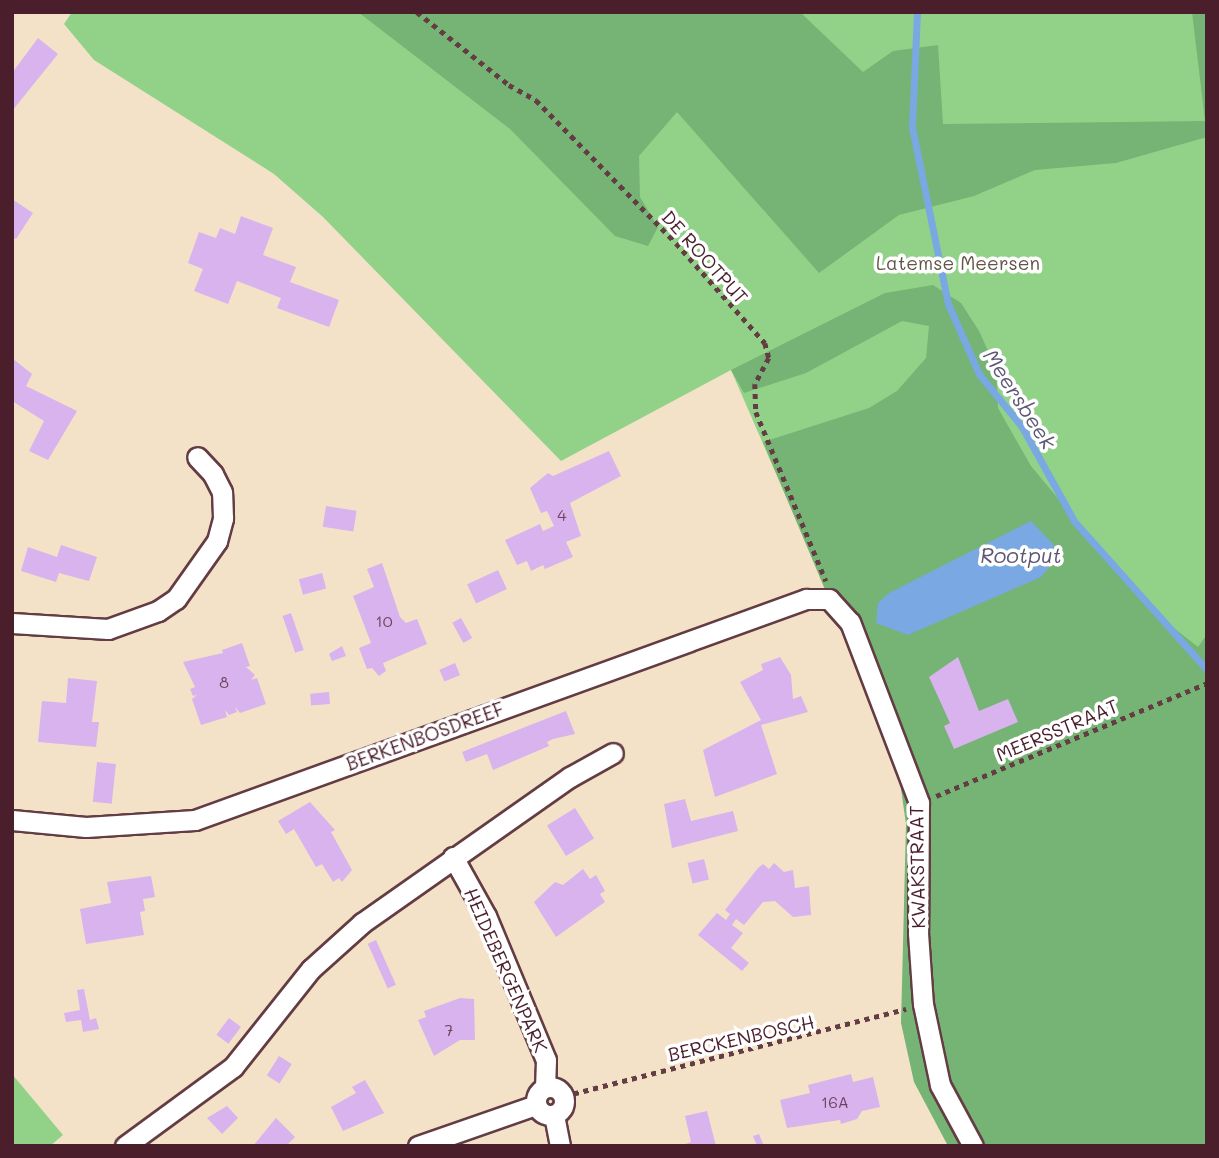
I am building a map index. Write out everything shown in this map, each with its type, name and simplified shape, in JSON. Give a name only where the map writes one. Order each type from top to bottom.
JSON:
[{"type":"street","points":[[12,623],[108,629],[158,611],[176,599],[217,541],[223,518],[222,492],[213,474],[197,457]]},
{"type":"street","name":"BERKENBOSDREEF","points":[[12,820],[100,827],[195,820],[806,598],[829,599]]},
{"type":"street","name":"KWAKSTRAAT","points":[[829,599],[850,622],[919,803],[923,1004],[940,1084],[973,1146]]},
{"type":"street","points":[[125,1146],[233,1067],[311,969],[335,946],[453,857],[613,753]]},
{"type":"street","name":"HEIDEBERGENPARK","points":[[453,857],[486,916],[546,1060],[545,1087]]},
{"type":"street","points":[[553,1086],[564,1096],[564,1104],[554,1115],[547,1115],[536,1105],[539,1091],[545,1087],[553,1086]]},
{"type":"street","points":[[418,1146],[536,1105]]},
{"type":"street","points":[[554,1115],[559,1146]]},
{"type":"path","name":"DE ROOTPUT","points":[[417,12],[509,85],[536,100],[676,243],[765,344],[769,358],[755,384],[756,412],[825,575],[829,599]]},
{"type":"path","name":"MEERSSTRAAT","points":[[919,803],[1207,683]]},
{"type":"path","name":"BERCKENBOSCH","points":[[564,1096],[784,1044],[923,1004]]},
{"type":"green space","name":"Latemse Meersen","points":[[72,12],[1207,12],[1207,1146],[919,803],[731,370],[561,461],[323,217],[274,174],[94,60],[64,24]]},
{"type":"green space","points":[[358,12],[800,12],[863,72],[893,51],[938,45],[943,124],[1205,121],[1192,12],[1207,12],[1207,137],[1116,163],[1035,170],[974,196],[899,215],[819,273],[677,112],[639,156],[640,197],[658,227],[648,246],[615,236],[510,129]]},
{"type":"green space","points":[[933,285],[961,303],[979,331],[996,368],[998,408],[1031,466],[1151,610],[1198,647],[1207,634],[1207,1146],[948,1146],[914,1082],[901,1023],[906,824],[897,761],[763,442],[869,408],[897,391],[926,358],[929,326],[902,321],[806,373],[744,393],[731,370],[885,293]]},
{"type":"green space","points":[[12,1074],[63,1135],[50,1146],[12,1146]]},
{"type":"water","name":"Rootput","points":[[1031,521],[1054,545],[1051,565],[1041,577],[908,635],[876,623],[878,603],[889,593]]},
{"type":"building","points":[[38,38],[58,54],[12,111],[12,73]]},
{"type":"building","points":[[12,199],[33,213],[16,239],[12,237]]},
{"type":"building","points":[[241,216],[273,228],[263,255],[296,267],[290,282],[339,300],[329,327],[277,308],[281,298],[237,281],[228,304],[194,291],[203,269],[188,263],[199,232],[216,238],[220,228],[235,234]]},
{"type":"building","points":[[12,358],[32,374],[26,386],[77,411],[48,460],[29,451],[44,421],[12,401]]},
{"type":"building","points":[[609,451],[621,476],[570,503],[581,536],[566,542],[573,557],[545,569],[543,565],[531,571],[527,561],[517,565],[505,540],[540,524],[543,531],[554,526],[547,511],[541,513],[530,488],[548,473],[553,476]]},
{"type":"building","points":[[326,506],[357,511],[353,532],[323,527]]},
{"type":"building","points":[[61,545],[97,557],[89,581],[59,573],[56,582],[21,571],[28,547],[57,557]]},
{"type":"building","points":[[382,563],[400,617],[406,623],[417,619],[427,644],[383,663],[386,671],[379,676],[372,668],[367,669],[359,648],[371,643],[353,596],[374,587],[367,569]]},
{"type":"building","points":[[498,570],[507,589],[476,603],[467,584]]},
{"type":"building","points":[[322,573],[326,588],[303,595],[299,579]]},
{"type":"building","points":[[291,613],[304,650],[295,653],[282,616]]},
{"type":"building","points":[[461,618],[472,638],[463,643],[452,623]]},
{"type":"building","points":[[242,643],[250,666],[246,667],[255,675],[251,680],[257,678],[266,704],[240,713],[235,707],[237,712],[229,715],[225,710],[227,717],[201,725],[192,699],[197,695],[193,696],[190,689],[195,687],[183,662],[223,653],[222,650]]},
{"type":"building","points":[[342,646],[346,656],[332,661],[329,654]]},
{"type":"building","points":[[780,657],[791,675],[793,699],[801,696],[808,712],[761,725],[777,774],[715,797],[703,750],[761,720],[740,682],[763,670],[761,664]]},
{"type":"building","points":[[958,657],[979,711],[1008,699],[1018,722],[954,749],[944,726],[950,723],[929,677]]},
{"type":"building","points":[[455,663],[460,675],[444,682],[439,670]]},
{"type":"building","points":[[68,678],[97,681],[92,722],[99,722],[96,747],[38,742],[42,701],[66,703]]},
{"type":"building","points":[[329,692],[330,704],[311,706],[310,694]]},
{"type":"building","points":[[566,711],[575,734],[553,739],[547,742],[549,746],[493,770],[487,754],[466,762],[462,752]]},
{"type":"building","points":[[97,762],[116,764],[112,804],[93,802]]},
{"type":"building","points":[[685,799],[691,821],[733,811],[738,831],[672,848],[664,804]]},
{"type":"building","points":[[310,802],[335,830],[331,832],[352,870],[342,882],[339,878],[333,882],[322,864],[316,867],[294,829],[286,834],[278,821]]},
{"type":"building","points":[[575,808],[594,839],[566,856],[547,825]]},
{"type":"building","points":[[704,859],[709,879],[693,883],[688,863]]},
{"type":"building","points":[[774,863],[784,872],[793,870],[795,888],[809,886],[811,915],[793,917],[775,901],[763,902],[744,925],[736,919],[732,925],[743,933],[731,948],[749,963],[742,971],[698,935],[717,913],[726,920],[730,914],[725,910],[758,868],[763,864],[769,869]]},
{"type":"building","points":[[583,869],[590,879],[596,875],[605,891],[600,894],[605,902],[556,937],[534,902],[555,882],[563,885]]},
{"type":"building","points":[[151,876],[155,897],[143,899],[145,911],[140,912],[144,935],[86,944],[80,909],[111,903],[107,882]]},
{"type":"building","points":[[376,940],[396,985],[388,988],[368,944]]},
{"type":"building","points":[[84,989],[90,1020],[96,1018],[99,1029],[83,1032],[81,1020],[66,1022],[64,1013],[80,1010],[77,990]]},
{"type":"building","points":[[460,998],[474,999],[475,1040],[460,1040],[434,1056],[418,1020],[426,1017],[424,1011]]},
{"type":"building","points":[[229,1018],[241,1027],[228,1044],[216,1035]]},
{"type":"building","points":[[279,1056],[292,1064],[280,1083],[267,1076]]},
{"type":"building","points":[[851,1074],[853,1082],[873,1077],[880,1107],[862,1111],[857,1119],[841,1124],[840,1120],[787,1128],[780,1100],[810,1093],[808,1085]]},
{"type":"building","points":[[365,1080],[384,1113],[343,1131],[331,1107],[356,1093],[352,1087]]},
{"type":"building","points":[[227,1106],[238,1118],[222,1134],[207,1118]]},
{"type":"building","points":[[707,1111],[716,1146],[680,1146],[691,1142],[685,1116]]},
{"type":"building","points":[[276,1118],[295,1137],[286,1146],[253,1146]]},
{"type":"building","points":[[759,1134],[764,1146],[757,1146],[753,1136]]},
{"type":"waterway","name":"Meersbeek","points":[[917,12],[912,127],[948,304],[979,374],[1022,427],[1074,521],[1207,670]]}]
